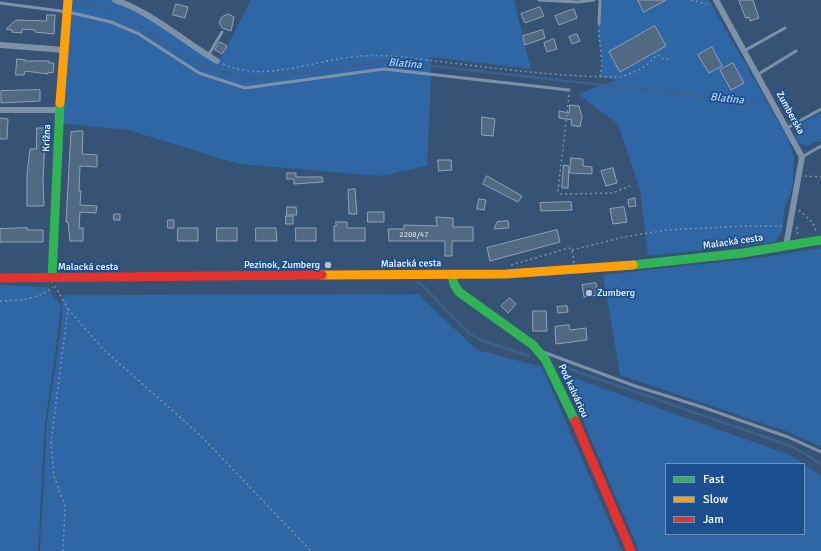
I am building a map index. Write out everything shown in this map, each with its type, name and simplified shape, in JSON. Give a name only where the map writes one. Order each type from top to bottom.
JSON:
[{"type":"main road","name":"Krížna","points":[[53,282],[60,110],[68,7]]},
{"type":"main road","name":"Malacká cesta","points":[[0,278],[53,282],[506,274],[575,271],[655,264],[821,240]]},
{"type":"main road","name":"Pod kalváriou","points":[[452,275],[454,284],[459,292],[510,328],[539,352],[551,369],[631,551]]},
{"type":"street","points":[[115,0],[157,21],[217,61]]},
{"type":"street","name":"Zumberska","points":[[714,2],[744,51],[802,157]]},
{"type":"street","points":[[0,45],[65,50]]},
{"type":"street","points":[[0,110],[60,110]]},
{"type":"street","points":[[786,246],[802,157]]},
{"type":"lane","points":[[539,0],[578,2],[594,0]]},
{"type":"lane","points":[[599,24],[600,0]]},
{"type":"lane","points":[[0,3],[68,7],[129,29],[199,73],[245,88],[384,69],[569,90]]},
{"type":"lane","points":[[744,51],[785,28]]},
{"type":"lane","points":[[208,56],[222,32]]},
{"type":"lane","points":[[757,75],[796,51]]},
{"type":"lane","points":[[787,128],[821,109]]},
{"type":"lane","points":[[802,157],[821,146]]},
{"type":"lane","points":[[539,352],[547,353],[635,386],[724,414],[788,437],[821,452]]},
{"type":"path","points":[[691,0],[714,2]]},
{"type":"path","points":[[599,24],[599,42],[603,60],[600,77]]},
{"type":"path","points":[[217,61],[248,72],[267,72],[362,56],[392,56],[520,71],[620,77],[633,73],[650,62],[655,53],[663,59],[672,60]]},
{"type":"path","points":[[569,90],[558,191],[561,194],[613,193],[630,186]]},
{"type":"path","points":[[803,176],[821,177]]},
{"type":"path","points":[[799,210],[813,223],[816,232]]},
{"type":"path","points":[[506,274],[511,265],[563,250],[572,250],[624,237],[667,230],[745,226],[782,226]]},
{"type":"path","points":[[572,250],[575,271]]},
{"type":"path","points":[[0,300],[26,299],[40,296],[53,282],[68,309],[103,349],[200,435],[311,551]]},
{"type":"path","points":[[62,551],[66,506],[54,476],[51,442],[68,309]]},
{"type":"shaded area","points":[[68,0],[115,0],[157,21],[217,61],[221,58],[251,0],[514,0],[531,69],[430,57],[431,78],[427,166],[380,176],[239,164],[128,130],[57,123]]},
{"type":"shaded area","points":[[600,0],[709,0],[788,139],[794,157],[793,183],[790,195],[785,205],[782,232],[775,242],[648,256],[640,189],[618,124],[578,94],[617,80],[600,77],[602,63],[598,21]]},
{"type":"shaded area","points":[[821,113],[821,140],[807,146],[798,142],[795,134],[800,124]]},
{"type":"shaded area","points":[[821,248],[821,447],[791,433],[620,375],[603,275],[766,257]]},
{"type":"shaded area","points":[[0,285],[46,287],[61,305],[45,423],[38,551],[0,551]]},
{"type":"shaded area","points":[[418,294],[477,350],[542,367],[622,551],[40,551],[47,422],[61,330],[63,295]]},
{"type":"shaded area","points":[[563,374],[790,455],[802,463],[665,463],[665,535],[805,535],[805,465],[821,476],[821,551],[639,551]]},
{"type":"building","points":[[638,0],[666,0],[644,12]]},
{"type":"building","points":[[739,0],[753,0],[759,18],[750,21],[749,17],[746,18]]},
{"type":"building","points":[[176,4],[188,7],[185,18],[173,15]]},
{"type":"building","points":[[540,7],[544,16],[525,23],[521,14]]},
{"type":"building","points":[[574,9],[577,18],[559,25],[555,16]]},
{"type":"building","points":[[228,14],[234,17],[231,31],[222,28],[219,22],[222,17]]},
{"type":"building","points":[[47,15],[55,15],[54,34],[22,29],[22,33],[12,32],[12,30],[6,29],[16,20],[46,21]]},
{"type":"building","points":[[655,26],[666,46],[620,72],[609,52]]},
{"type":"building","points":[[543,30],[545,38],[525,45],[523,36]]},
{"type":"building","points":[[577,34],[580,41],[572,44],[569,37]]},
{"type":"building","points":[[554,39],[557,49],[547,52],[544,43]]},
{"type":"building","points":[[220,42],[227,46],[222,54],[215,50]]},
{"type":"building","points":[[712,47],[722,66],[709,73],[698,55]]},
{"type":"building","points":[[17,59],[26,60],[25,61],[49,61],[49,63],[54,63],[53,73],[48,72],[48,74],[25,71],[24,75],[16,75]]},
{"type":"building","points":[[733,63],[744,83],[731,90],[720,70]]},
{"type":"building","points":[[40,90],[40,101],[1,103],[1,91]]},
{"type":"building","points":[[570,105],[579,106],[582,117],[580,127],[571,125],[572,120],[559,118],[559,111],[569,113]]},
{"type":"building","points":[[482,117],[495,119],[493,136],[482,135]]},
{"type":"building","points":[[0,118],[8,119],[7,139],[0,139]]},
{"type":"building","points":[[37,128],[49,128],[48,140],[45,140],[43,181],[44,206],[27,206],[27,174],[30,149],[36,149]]},
{"type":"building","points":[[83,131],[82,154],[97,155],[97,167],[80,166],[80,205],[97,206],[96,213],[80,212],[79,228],[83,228],[83,241],[70,241],[68,222],[66,222],[71,132]]},
{"type":"building","points":[[571,158],[583,159],[583,166],[592,167],[592,174],[570,173]]},
{"type":"building","points":[[438,160],[451,160],[452,170],[439,171]]},
{"type":"building","points":[[564,165],[569,166],[568,188],[562,188]]},
{"type":"building","points":[[613,168],[617,183],[606,186],[601,171]]},
{"type":"building","points":[[287,173],[296,173],[296,177],[322,177],[323,182],[294,184],[294,179],[287,179]]},
{"type":"building","points":[[487,176],[522,196],[518,202],[483,184]]},
{"type":"building","points":[[355,189],[357,214],[349,214],[348,190]]},
{"type":"building","points":[[635,198],[636,206],[629,207],[628,200]]},
{"type":"building","points":[[479,199],[486,200],[484,210],[477,209]]},
{"type":"building","points":[[571,202],[572,210],[541,211],[540,203]]},
{"type":"building","points":[[287,207],[296,207],[297,215],[287,215]]},
{"type":"building","points":[[624,207],[627,222],[613,224],[610,209]]},
{"type":"building","points":[[368,212],[384,212],[384,222],[368,222]]},
{"type":"building","points":[[114,214],[120,214],[120,220],[114,220]]},
{"type":"building","points":[[286,216],[293,216],[293,224],[286,224]]},
{"type":"building","points":[[436,217],[453,218],[453,227],[473,227],[473,241],[452,241],[452,256],[445,256],[445,241],[389,241],[388,229],[404,229],[404,225],[437,226]]},
{"type":"building","points":[[168,220],[174,220],[174,228],[168,228]]},
{"type":"building","points":[[508,221],[509,228],[494,229],[497,222]]},
{"type":"building","points":[[336,222],[347,222],[347,228],[365,228],[365,241],[334,241],[334,226],[336,226]]},
{"type":"building","points":[[27,228],[27,230],[43,230],[43,242],[0,242],[0,229]]},
{"type":"building","points":[[178,228],[198,228],[198,241],[178,241]]},
{"type":"building","points":[[217,228],[237,228],[237,241],[217,241]]},
{"type":"building","points":[[256,228],[276,228],[277,241],[256,241]]},
{"type":"building","points":[[296,228],[316,228],[316,241],[296,241]]},
{"type":"building","points":[[557,230],[560,242],[490,261],[487,248]]},
{"type":"building","name":"Zumberg","points":[[596,283],[598,295],[584,297],[582,285]]},
{"type":"building","points":[[510,298],[516,304],[508,313],[501,306]]},
{"type":"building","points":[[567,306],[568,312],[558,313],[557,307]]},
{"type":"building","points":[[533,311],[546,311],[547,331],[533,331]]},
{"type":"building","points":[[569,325],[570,330],[586,328],[587,340],[556,344],[555,327]]},
{"type":"waterway","name":"Blatina","points":[[74,2],[100,7],[128,18],[170,47],[209,69],[252,79],[387,61],[755,102]]},
{"type":"waterway","points":[[416,283],[420,283],[470,334],[481,340],[529,356]]},
{"type":"waterway","points":[[558,365],[791,446],[821,465]]},
{"type":"traffic: fast","points":[[52,278],[60,103]]},
{"type":"traffic: fast","points":[[633,265],[743,253],[821,240]]},
{"type":"traffic: fast","points":[[452,275],[454,284],[459,292],[533,345],[545,359],[575,421]]},
{"type":"traffic: slow","points":[[60,103],[68,0]]},
{"type":"traffic: slow","points":[[322,275],[506,274],[633,265]]},
{"type":"traffic: jam","points":[[0,278],[322,275]]},
{"type":"traffic: jam","points":[[575,421],[631,551]]},
{"type":"place","name":"Pezinok, Zumberg","points":[[328,265]]},
{"type":"place","name":"Zumberg","points":[[589,293]]}]
